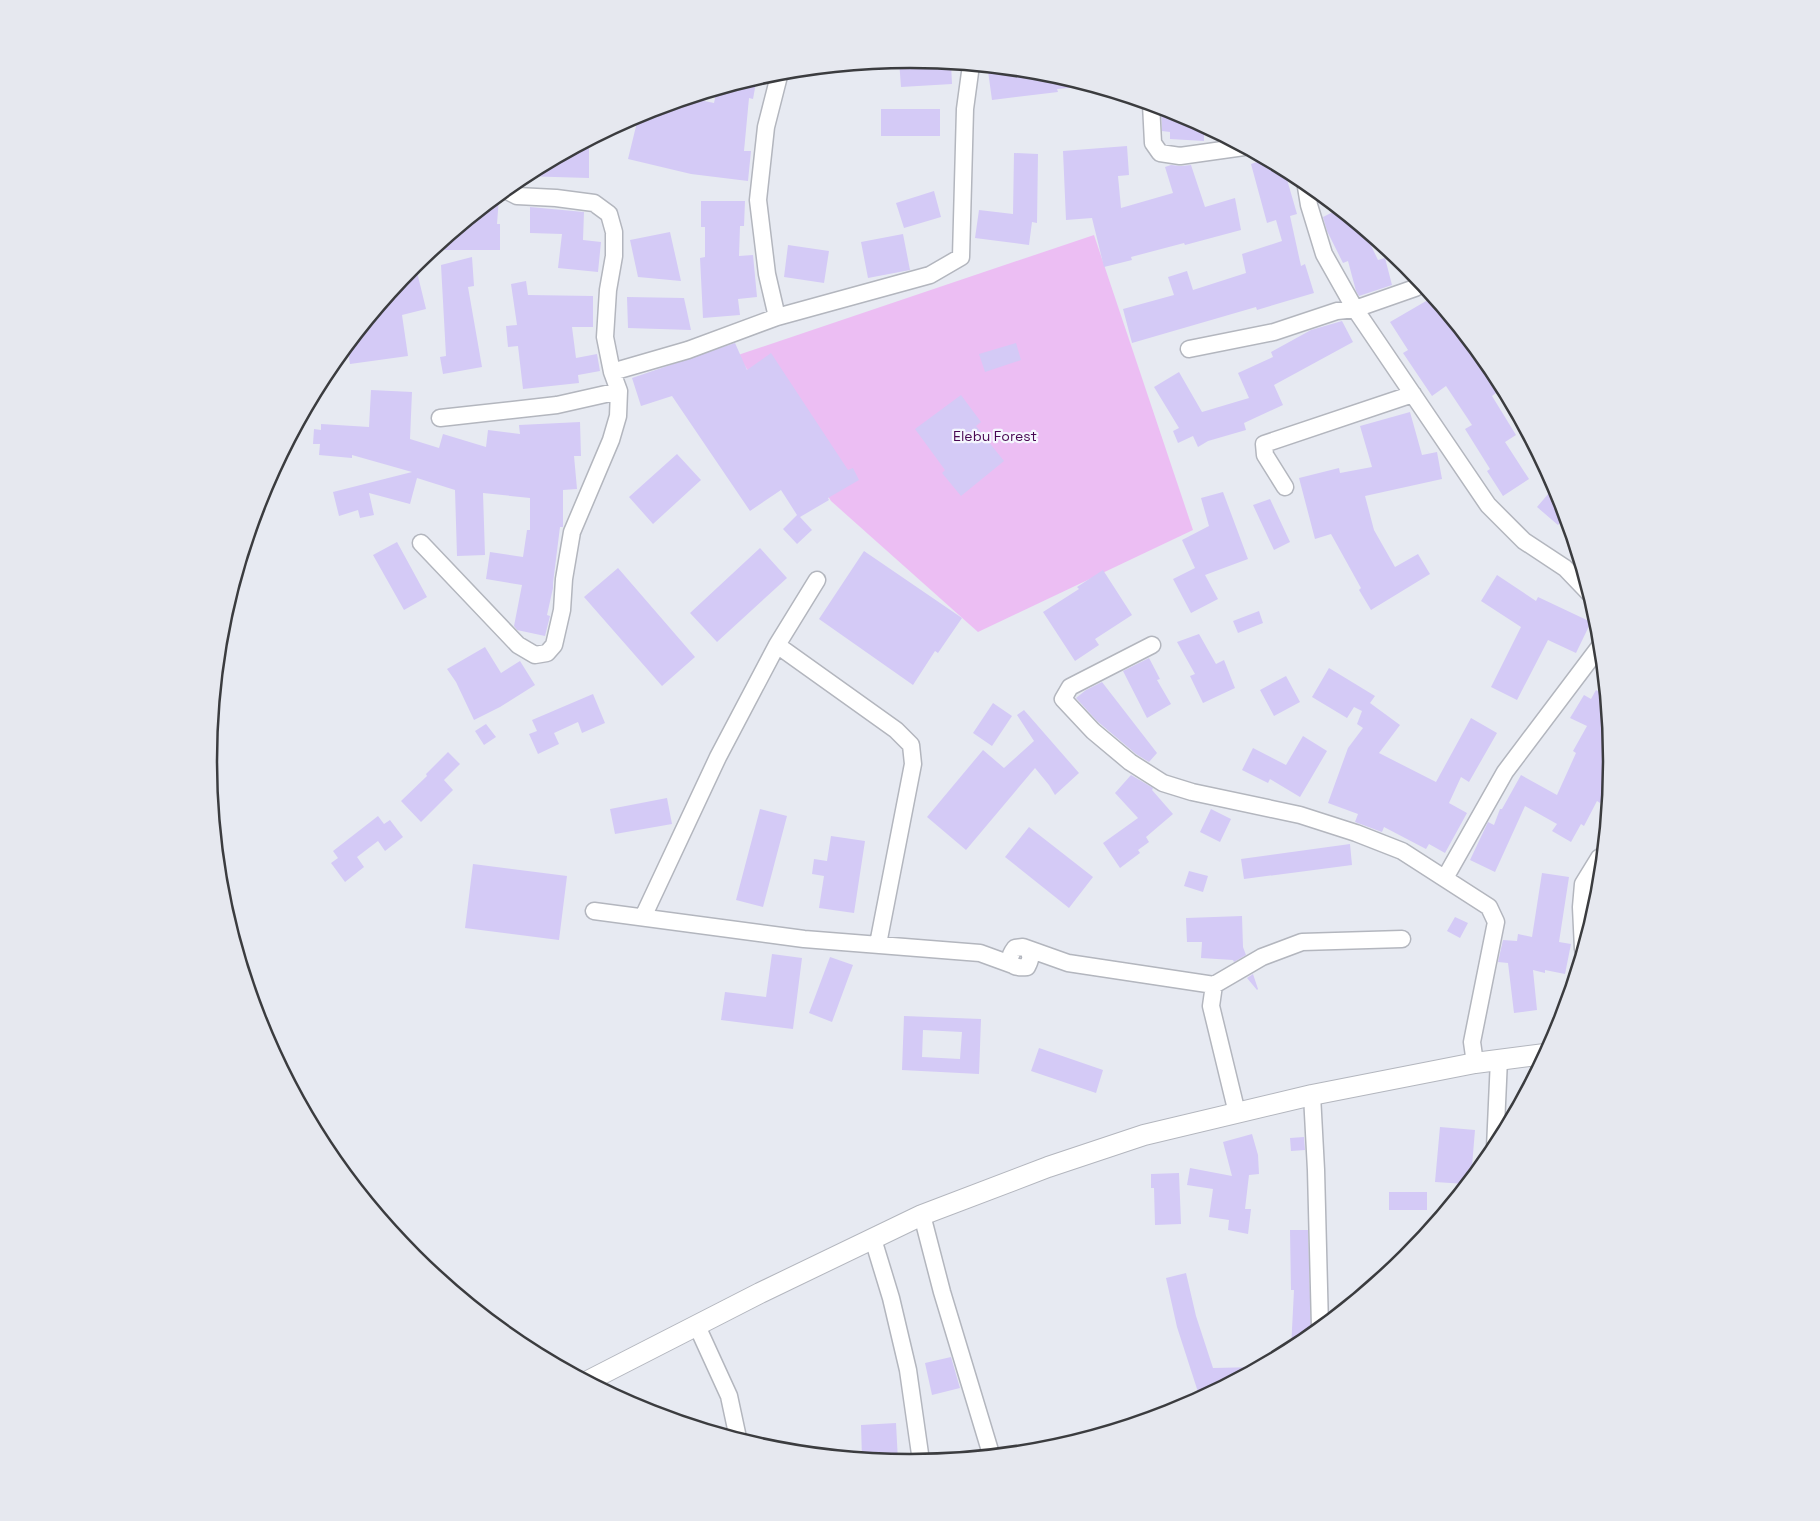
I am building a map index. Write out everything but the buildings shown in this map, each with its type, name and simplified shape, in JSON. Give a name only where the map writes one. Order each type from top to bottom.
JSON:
[{"type":"main road","points":[[594,1377],[760,1293],[922,1215],[1048,1166],[1144,1135],[1312,1095],[1475,1063],[1537,1055]]},
{"type":"street","points":[[612,372],[688,350],[777,318],[930,275],[961,257],[965,109],[970,70]]},
{"type":"street","points":[[777,318],[767,274],[758,200],[766,127],[778,80]]},
{"type":"street","points":[[1151,111],[1153,143],[1160,153],[1180,156],[1235,148]]},
{"type":"street","points":[[421,543],[518,645],[535,655],[547,653],[554,644],[562,610],[564,579],[572,532],[611,440],[618,416],[619,391],[612,372],[605,337],[608,290],[614,256],[614,232],[609,214],[594,203],[556,198],[517,196],[512,193]]},
{"type":"street","points":[[1307,193],[1324,254],[1356,308],[1412,394],[1488,504],[1524,541],[1565,568],[1580,583]]},
{"type":"street","points":[[1189,349],[1274,332],[1416,288]]},
{"type":"street","points":[[440,418],[557,405],[619,391]]},
{"type":"street","points":[[1285,487],[1265,455],[1264,444],[1412,394]]},
{"type":"street","points":[[643,917],[718,757],[777,645],[817,580]]},
{"type":"street","points":[[777,645],[896,730],[911,745],[914,764],[878,944]]},
{"type":"street","points":[[1152,645],[1070,687],[1063,699],[1093,731],[1130,762],[1163,783],[1192,792],[1300,814],[1356,833],[1402,852],[1489,907],[1496,922],[1472,1042],[1475,1063]]},
{"type":"street","points":[[1445,878],[1505,772],[1594,653]]},
{"type":"street","points":[[1582,928],[1583,884],[1595,865]]},
{"type":"street","points":[[594,911],[804,938],[980,953],[1020,966],[1068,963]]},
{"type":"street","points":[[980,953],[994,949],[1021,949],[1068,963],[1214,985],[1262,957],[1302,942],[1402,939]]},
{"type":"street","points":[[1020,966],[1010,960],[1010,955],[1021,949]]},
{"type":"street","points":[[1214,985],[1211,1006],[1237,1113]]},
{"type":"street","points":[[1496,1130],[1499,1060]]},
{"type":"street","points":[[1312,1095],[1317,1180],[1320,1319]]},
{"type":"street","points":[[922,1215],[942,1292],[989,1449]]},
{"type":"street","points":[[873,1239],[908,1370],[920,1454]]},
{"type":"street","points":[[698,1326],[729,1396],[737,1431]]},
{"type":"green space","name":"Elebu Forest","points":[[1094,235],[1193,530],[978,632],[831,501],[738,355]]}]
